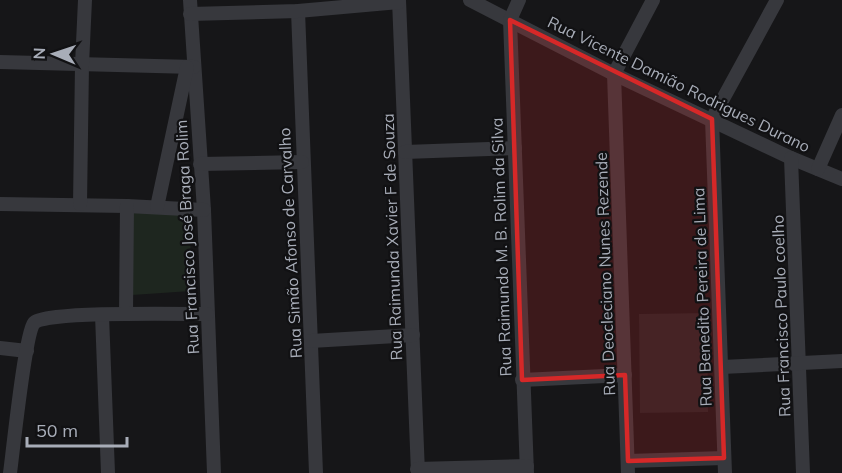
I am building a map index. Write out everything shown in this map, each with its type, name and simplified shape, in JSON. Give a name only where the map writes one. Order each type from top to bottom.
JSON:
[{"type":"street","points":[[80,204],[85,0]]},
{"type":"street","name":"Rua Vicente Damião Rodrigues Durano","points":[[470,0],[614,74],[791,158],[842,179]]},
{"type":"street","points":[[510,20],[519,0]]},
{"type":"street","points":[[614,74],[653,0]]},
{"type":"street","points":[[711,119],[777,0]]},
{"type":"street","points":[[190,7],[298,11],[399,1]]},
{"type":"street","name":"Rua Raimunda Xavier F de Souza","points":[[399,1],[418,471]]},
{"type":"street","name":"Rua Francisco José Braga Rolim","points":[[190,7],[191,68],[204,210],[214,473]]},
{"type":"street","name":"Rua Simão Afonso de Carvalho","points":[[298,11],[315,473]]},
{"type":"street","name":"Rua Raimundo M. B. Rolim da Silva","points":[[510,20],[527,470]]},
{"type":"street","points":[[0,62],[191,68],[157,207]]},
{"type":"street","name":"Rua Deocleciano Nunes Rezende","points":[[614,74],[628,467]]},
{"type":"street","points":[[818,169],[842,115]]},
{"type":"street","name":"Rua Benedito Pereira de Lima","points":[[711,119],[725,473]]},
{"type":"street","points":[[405,152],[514,148]]},
{"type":"street","name":"Rua Francisco Paulo coelho","points":[[791,158],[803,473]]},
{"type":"street","points":[[200,164],[302,162]]},
{"type":"street","points":[[0,204],[80,204],[204,210]]},
{"type":"street","points":[[126,314],[127,206]]},
{"type":"street","points":[[10,473],[31,328],[37,320],[126,314],[207,314]]},
{"type":"street","points":[[102,315],[108,473]]},
{"type":"street","points":[[311,341],[413,335]]},
{"type":"street","points":[[0,348],[27,351]]},
{"type":"street","points":[[722,367],[842,361]]},
{"type":"street","points":[[522,380],[625,375]]},
{"type":"street","points":[[628,467],[724,458]]},
{"type":"street","points":[[418,471],[527,470]]},
{"type":"highlighted area","points":[[510,20],[712,119],[724,458],[628,461],[625,375],[522,380]]},
{"type":"shaded area","points":[[133,207],[190,211],[191,291],[132,295]]},
{"type":"shaded area","points":[[707,313],[708,412],[640,413],[639,314]]}]
